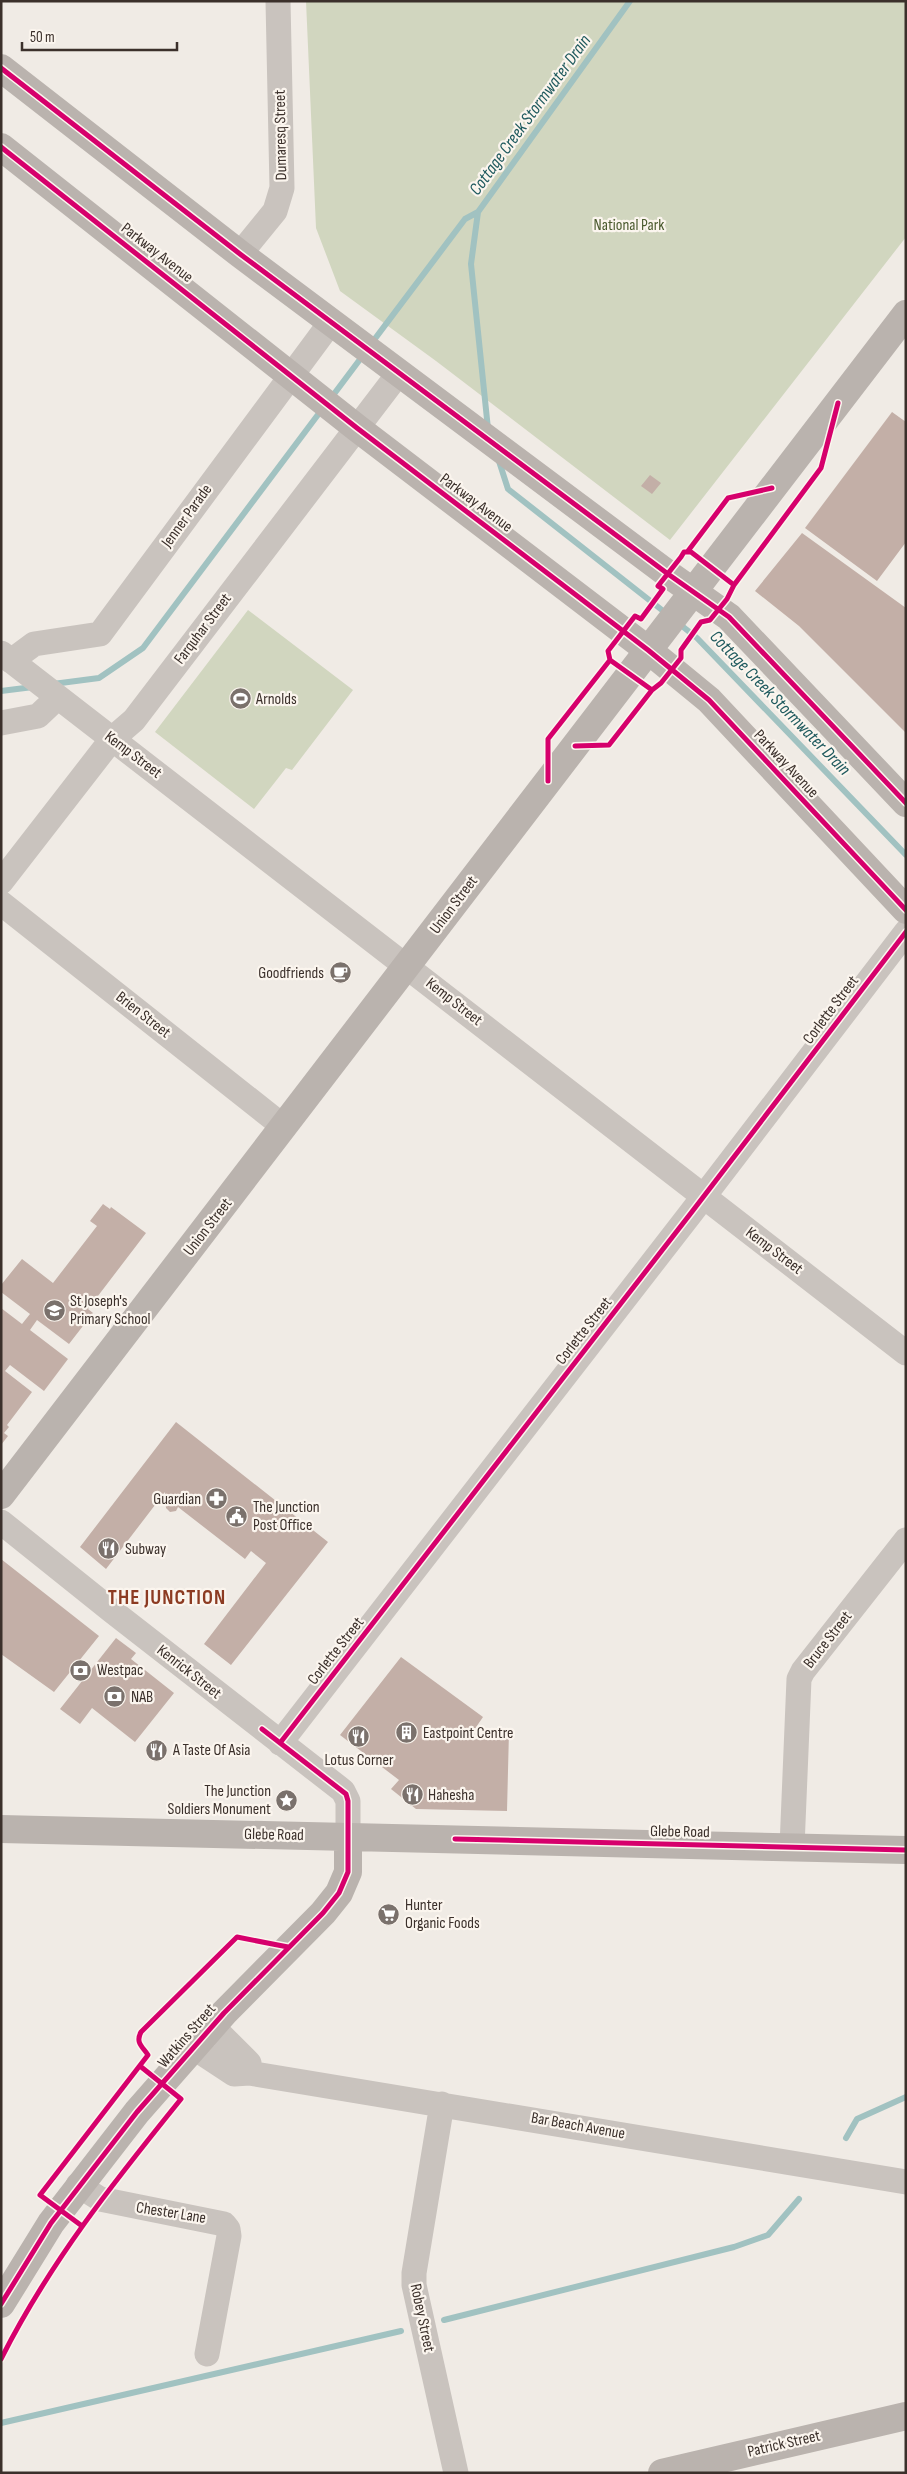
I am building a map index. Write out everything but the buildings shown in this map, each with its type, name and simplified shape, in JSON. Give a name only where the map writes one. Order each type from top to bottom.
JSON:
[{"type":"main road","points":[[1,68],[240,254],[524,466],[688,598],[729,617],[906,803]]},
{"type":"main road","name":"Parkway Avenue","points":[[1,147],[292,375],[356,428],[655,642],[906,910]]},
{"type":"main road","name":"Union Street","points":[[1,1496],[906,314]]},
{"type":"main road","name":"Glebe Road","points":[[1,1830],[906,1850]]},
{"type":"main road","name":"Watkins Street","points":[[1,2304],[51,2223],[78,2185],[137,2112],[212,2026],[323,1912],[339,1893],[348,1872],[348,1837]]},
{"type":"main road","name":"Patrick Street","points":[[668,2472],[906,2416]]},
{"type":"street","name":"Dumaresq Street","points":[[240,254],[275,211],[282,188],[278,1]]},
{"type":"street","name":"Jenner Parade","points":[[12,662],[34,644],[100,634],[331,322]]},
{"type":"street","name":"Farquhar Street","points":[[1,882],[112,739],[134,720],[399,372]]},
{"type":"street","name":"Kemp Street","points":[[12,662],[408,966],[703,1198],[906,1353]]},
{"type":"street","points":[[1,723],[38,716],[53,694]]},
{"type":"street","name":"Brien Street","points":[[1,903],[284,1127]]},
{"type":"street","name":"Corlette Street","points":[[280,1743],[703,1198],[906,932]]},
{"type":"street","name":"Kenrick Street","points":[[1,1522],[346,1794],[348,1837]]},
{"type":"street","name":"Bruce Street","points":[[792,1846],[799,1679],[803,1671],[906,1540]]},
{"type":"street","points":[[212,2026],[249,2063],[249,2073]]},
{"type":"street","name":"Bar Beach Avenue","points":[[193,2047],[234,2074],[249,2073],[442,2104],[906,2182]]},
{"type":"street","name":"Robey Street","points":[[442,2104],[414,2273],[414,2285],[456,2473]]},
{"type":"street","name":"Chester Lane","points":[[78,2185],[100,2199],[224,2224],[229,2236],[207,2354]]},
{"type":"green space","name":"National Park","points":[[306,1],[906,1],[906,237],[670,540],[436,361],[340,291],[316,228]]},
{"type":"green space","points":[[248,610],[353,690],[292,770],[286,768],[254,809],[155,732]]},
{"type":"waterway","name":"Cottage Creek Stormwater Drain","points":[[488,429],[471,264],[478,212],[630,1]]},
{"type":"waterway","points":[[371,344],[465,219],[478,212]]},
{"type":"waterway","points":[[331,398],[364,354]]},
{"type":"waterway","points":[[53,684],[99,678],[143,648],[323,408]]},
{"type":"waterway","name":"Cottage Creek Stormwater Drain","points":[[498,458],[508,489],[667,614]]},
{"type":"waterway","name":"Cottage Creek Stormwater Drain","points":[[677,622],[697,638],[906,855]]},
{"type":"waterway","points":[[1,691],[33,687]]},
{"type":"waterway","name":"Cottage Creek Stormwater Drain","points":[[846,2138],[857,2119],[906,2097]]},
{"type":"waterway","points":[[444,2320],[734,2247],[768,2235],[799,2199]]},
{"type":"waterway","points":[[1,2423],[401,2331]]},
{"type":"cycle path","points":[[1,68],[240,254],[668,574],[729,617],[906,803]]},
{"type":"cycle path","points":[[1,147],[357,428],[648,650],[709,700],[906,910]]},
{"type":"cycle path","points":[[575,746],[609,745],[652,690],[661,683],[681,658],[681,650],[701,622],[710,620],[727,599],[734,585],[821,468],[838,403]]},
{"type":"cycle path","points":[[688,551],[728,498],[772,488]]},
{"type":"cycle path","points":[[652,690],[610,660],[608,651],[635,616],[641,619],[663,589],[658,586],[684,552],[691,552],[734,585]]},
{"type":"cycle path","points":[[548,781],[548,739],[610,660]]},
{"type":"cycle path","points":[[280,1743],[691,1213],[906,932]]},
{"type":"cycle path","points":[[1,2304],[51,2223],[137,2112],[224,2013],[323,1913],[339,1893],[348,1872],[348,1801],[346,1794],[262,1729]]},
{"type":"cycle path","points":[[455,1839],[906,1850]]},
{"type":"cycle path","points":[[82,2226],[40,2195],[148,2055],[139,2042],[141,2032],[237,1937],[288,1947]]},
{"type":"cycle path","points":[[1,2359],[40,2289],[84,2224],[181,2099],[140,2066]]},
{"type":"place","name":"Arnolds","points":[[240,699]]},
{"type":"place","name":"Goodfriends","points":[[340,973]]},
{"type":"place","name":"St Joseph's Primary School","points":[[54,1310]]},
{"type":"place","name":"Guardian","points":[[217,1499]]},
{"type":"place","name":"The Junction Post Office","points":[[237,1516]]},
{"type":"place","name":"Subway","points":[[109,1549]]},
{"type":"place","name":"Westpac","points":[[81,1670]]},
{"type":"place","name":"NAB","points":[[115,1697]]},
{"type":"place","name":"Eastpoint Centre","points":[[407,1733]]},
{"type":"place","name":"Lotus Corner","points":[[359,1736]]},
{"type":"place","name":"A Taste Of Asia","points":[[157,1750]]},
{"type":"place","name":"Hahesha","points":[[412,1795]]},
{"type":"place","name":"The Junction Soldiers Monument","points":[[287,1800]]},
{"type":"place","name":"Hunter Organic Foods","points":[[389,1914]]},
{"type":"district","name":"THE JUNCTION","points":[[167,1597]]}]
